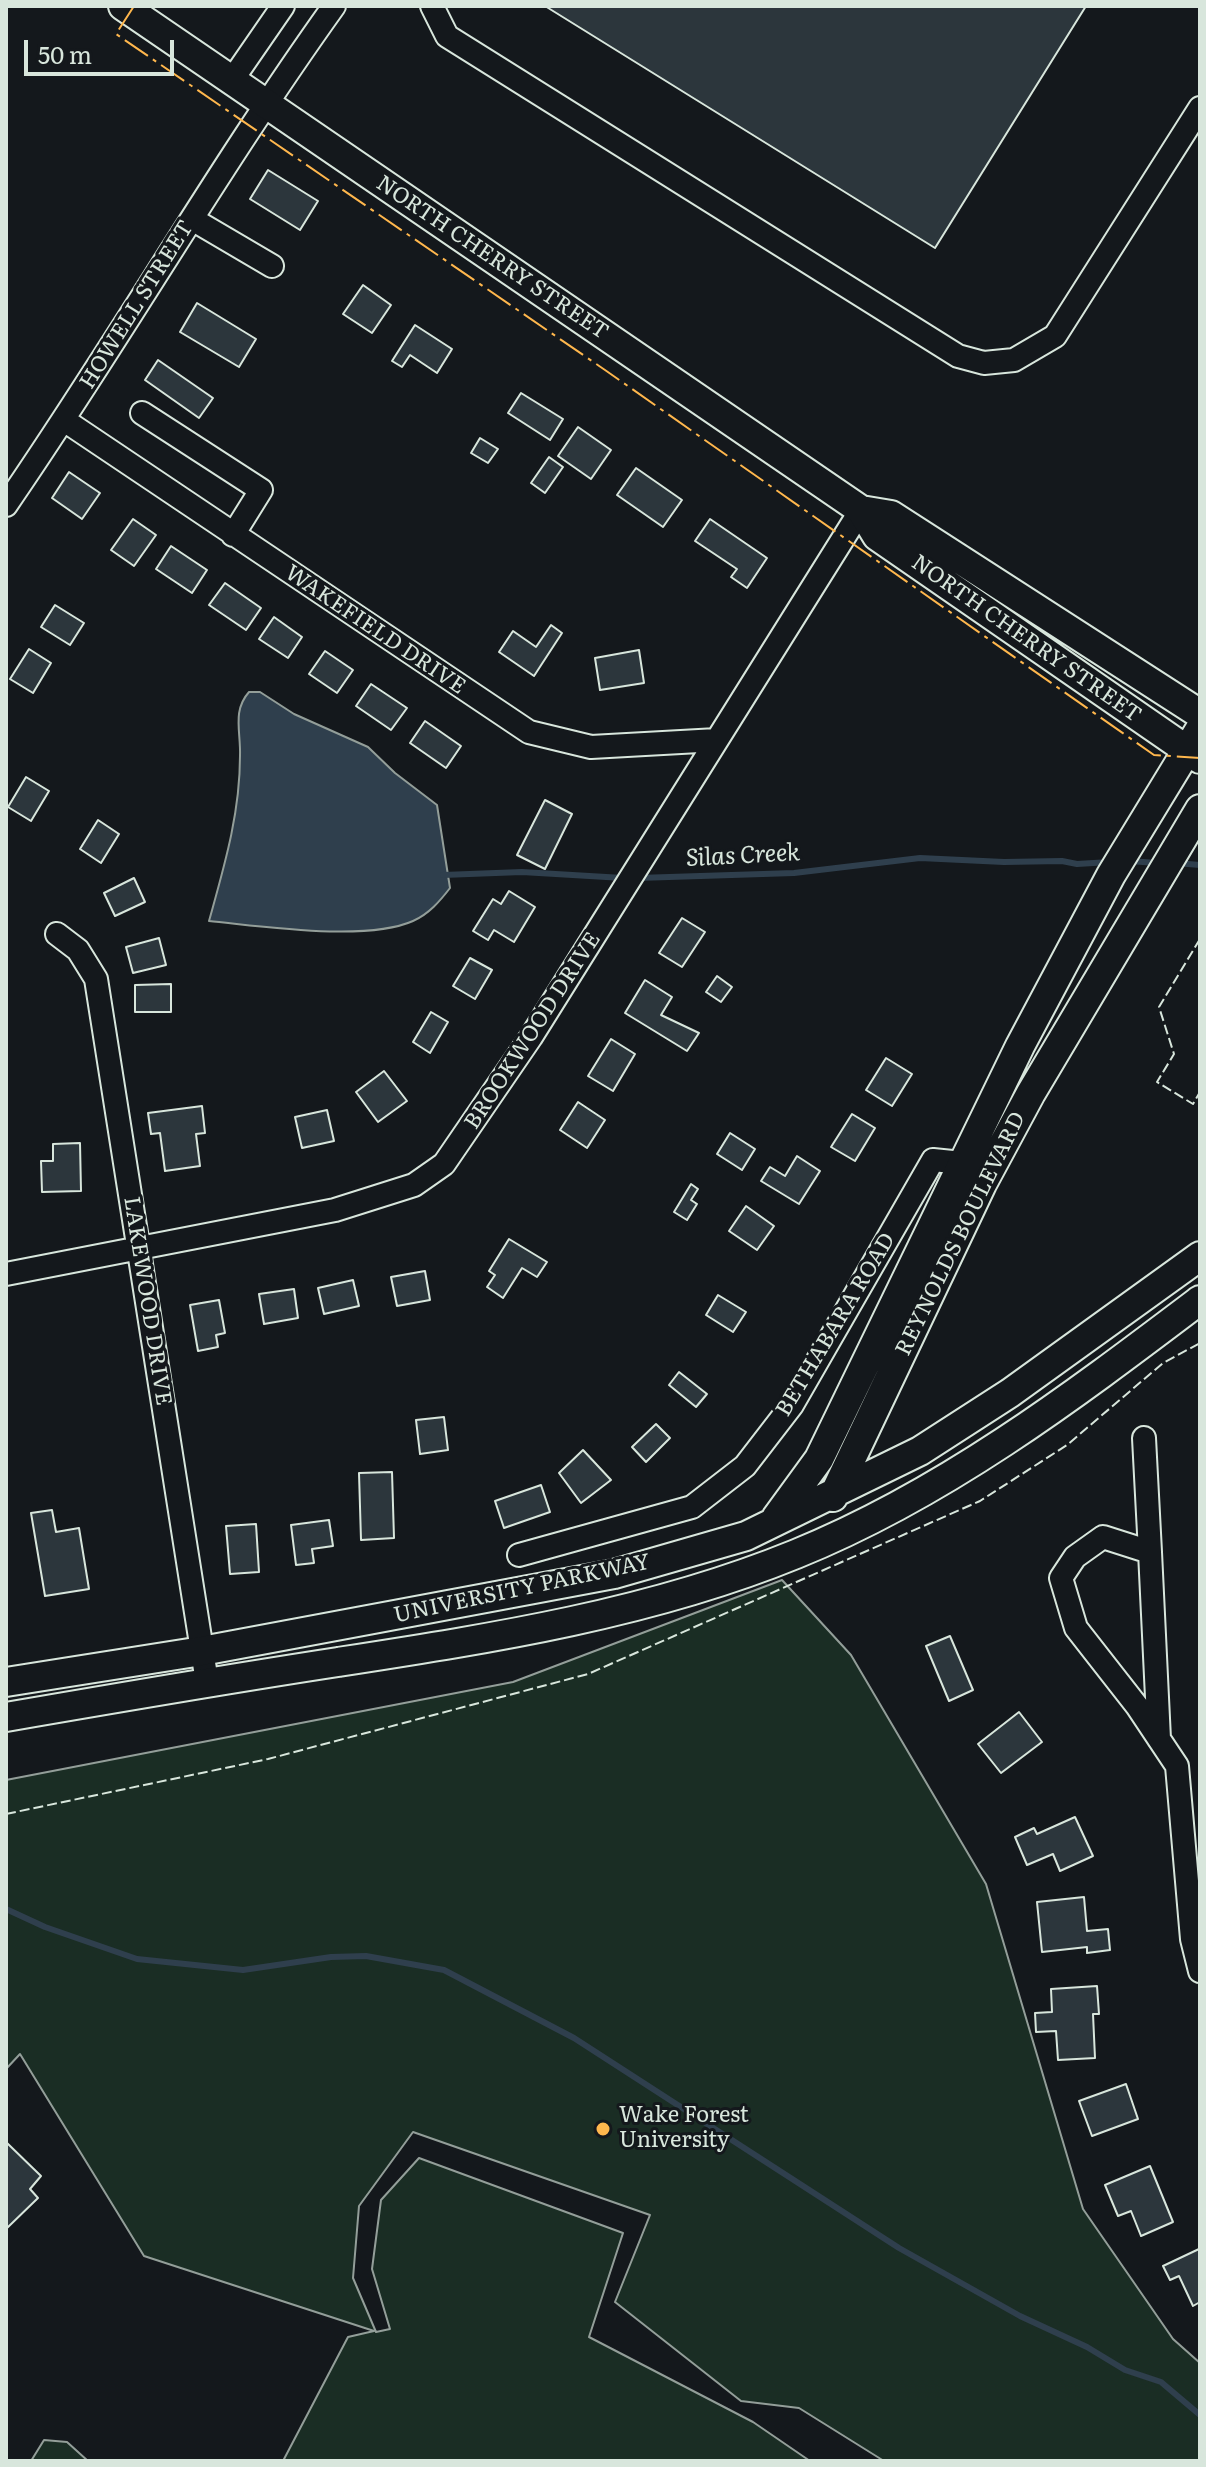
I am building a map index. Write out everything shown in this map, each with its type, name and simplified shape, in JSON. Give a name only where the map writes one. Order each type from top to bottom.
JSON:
[{"type":"main road","name":"NORTH CHERRY STREET","points":[[123,6],[861,510],[877,536],[1196,746]]},
{"type":"main road","name":"NORTH CHERRY STREET","points":[[861,510],[891,515],[1200,714]]},
{"type":"main road","name":"REYNOLDS BOULEVARD","points":[[773,1522],[819,1459],[962,1163],[1111,875],[1196,746]]},
{"type":"main road","name":"REYNOLDS BOULEVARD","points":[[670,1596],[704,1570],[813,1527],[826,1515],[989,1171],[1031,1093],[1200,809]]},
{"type":"main road","name":"UNIVERSITY PARKWAY","points":[[6,1682],[202,1651],[614,1574],[746,1536],[920,1451],[1010,1393],[1200,1256]]},
{"type":"main road","name":"UNIVERSITY PARKWAY","points":[[6,1717],[207,1682],[539,1631],[670,1596],[798,1554],[931,1487],[1045,1415],[1200,1300]]},
{"type":"street","points":[[232,80],[283,6]]},
{"type":"street","name":"HOWELL STREET","points":[[6,505],[64,420],[265,103],[334,6]]},
{"type":"street","points":[[432,6],[447,36],[958,356],[984,363],[1014,360],[1055,336],[1200,108]]},
{"type":"street","points":[[192,219],[272,266]]},
{"type":"street","points":[[142,413],[261,490],[233,535]]},
{"type":"street","name":"WAKEFIELD DRIVE","points":[[64,420],[529,732],[591,747],[717,740]]},
{"type":"street","name":"BROOKWOOD DRIVE","points":[[6,1274],[335,1210],[388,1196],[414,1185],[444,1164],[531,1037],[861,510]]},
{"type":"street","name":"LAKEWOOD DRIVE","points":[[57,934],[78,950],[96,979],[207,1682]]},
{"type":"street","name":"BETHABARA ROAD","points":[[519,1555],[692,1507],[745,1466],[792,1405],[933,1160],[962,1163]]},
{"type":"street","points":[[1144,1438],[1159,1739]]},
{"type":"street","points":[[1150,1552],[1103,1537],[1075,1557],[1061,1578],[1076,1628],[1177,1766],[1192,1939],[1200,1971]]},
{"type":"green space","name":"Wake Forest University","points":[[782,1580],[851,1655],[986,1884],[1083,2209],[1173,2339],[1200,2363],[1200,2461],[884,2461],[799,2408],[741,2401],[615,2302],[650,2215],[413,2132],[359,2206],[353,2278],[376,2332],[390,2329],[372,2269],[381,2200],[419,2158],[623,2233],[589,2337],[753,2422],[810,2461],[283,2461],[348,2337],[374,2331],[144,2256],[20,2054],[6,2069],[6,1780],[513,1682]]},
{"type":"green space","points":[[44,2440],[67,2442],[88,2461],[31,2461]]},
{"type":"water","points":[[249,692],[260,692],[294,714],[368,747],[395,773],[437,805],[450,888],[429,911],[413,921],[369,931],[313,931],[209,921],[234,819],[239,778],[238,722]]},
{"type":"building","points":[[545,6],[1086,6],[935,248]]},
{"type":"building","points":[[268,170],[318,201],[300,230],[250,199]]},
{"type":"building","points":[[363,285],[391,305],[372,333],[343,314]]},
{"type":"building","points":[[197,303],[256,339],[239,367],[180,332]]},
{"type":"building","points":[[415,325],[452,349],[437,373],[410,355],[402,367],[392,361]]},
{"type":"building","points":[[158,360],[213,398],[199,418],[145,380]]},
{"type":"building","points":[[521,393],[563,419],[550,440],[508,413]]},
{"type":"building","points":[[578,427],[611,450],[591,479],[558,456]]},
{"type":"building","points":[[480,438],[498,449],[488,463],[471,453]]},
{"type":"building","points":[[549,457],[563,467],[545,493],[531,483]]},
{"type":"building","points":[[636,468],[682,500],[663,527],[617,495]]},
{"type":"building","points":[[69,472],[100,493],[82,519],[52,498]]},
{"type":"building","points":[[133,519],[156,535],[134,566],[111,550]]},
{"type":"building","points":[[710,519],[767,558],[747,588],[731,577],[737,569],[695,541]]},
{"type":"building","points":[[171,546],[207,570],[192,593],[156,569]]},
{"type":"building","points":[[225,583],[261,608],[246,630],[209,605]]},
{"type":"building","points":[[55,605],[84,623],[70,645],[41,627]]},
{"type":"building","points":[[274,617],[302,637],[288,658],[259,639]]},
{"type":"building","points":[[551,625],[562,633],[534,676],[499,652],[513,631],[536,647]]},
{"type":"building","points":[[29,649],[51,663],[33,693],[10,679]]},
{"type":"building","points":[[639,650],[644,683],[600,690],[595,658]]},
{"type":"building","points":[[325,651],[353,670],[337,693],[309,674]]},
{"type":"building","points":[[371,684],[407,708],[391,730],[356,706]]},
{"type":"building","points":[[425,721],[461,746],[446,768],[410,743]]},
{"type":"building","points":[[26,777],[49,791],[31,821],[8,807]]},
{"type":"building","points":[[545,800],[572,814],[545,869],[517,855]]},
{"type":"building","points":[[98,820],[119,834],[101,863],[80,849]]},
{"type":"building","points":[[134,878],[145,902],[115,916],[104,893]]},
{"type":"building","points":[[509,891],[535,907],[514,942],[494,930],[488,940],[473,931],[493,899],[501,904]]},
{"type":"building","points":[[682,918],[705,932],[682,967],[659,953]]},
{"type":"building","points":[[159,938],[166,965],[133,973],[126,947]]},
{"type":"building","points":[[470,958],[492,970],[475,999],[453,986]]},
{"type":"building","points":[[717,976],[732,987],[721,1002],[706,992]]},
{"type":"building","points":[[645,980],[672,997],[661,1015],[699,1033],[687,1051],[625,1013]]},
{"type":"building","points":[[171,984],[171,1012],[135,1012],[135,985]]},
{"type":"building","points":[[431,1012],[448,1022],[430,1053],[413,1042]]},
{"type":"building","points":[[611,1039],[635,1054],[613,1091],[588,1076]]},
{"type":"building","points":[[886,1058],[912,1074],[892,1106],[866,1090]]},
{"type":"building","points":[[384,1071],[407,1101],[378,1122],[356,1092]]},
{"type":"building","points":[[578,1102],[605,1120],[587,1148],[560,1130]]},
{"type":"building","points":[[202,1106],[205,1133],[196,1134],[200,1166],[165,1171],[160,1133],[151,1134],[148,1113]]},
{"type":"building","points":[[327,1110],[334,1141],[302,1148],[295,1117]]},
{"type":"building","points":[[852,1114],[875,1128],[855,1161],[831,1147]]},
{"type":"building","points":[[730,1133],[755,1149],[742,1170],[717,1154]]},
{"type":"building","points":[[80,1143],[81,1191],[42,1192],[41,1161],[53,1161],[53,1144]]},
{"type":"building","points":[[797,1156],[820,1171],[799,1204],[761,1181],[770,1167],[785,1176]]},
{"type":"building","points":[[691,1184],[698,1189],[691,1200],[697,1204],[687,1220],[674,1212]]},
{"type":"building","points":[[746,1206],[774,1226],[757,1250],[729,1231]]},
{"type":"building","points":[[509,1239],[547,1262],[537,1277],[522,1268],[503,1298],[487,1287],[495,1275],[489,1271]]},
{"type":"building","points":[[425,1271],[430,1300],[397,1306],[391,1277]]},
{"type":"building","points":[[353,1280],[359,1306],[324,1314],[318,1288]]},
{"type":"building","points":[[294,1289],[298,1318],[264,1324],[259,1294]]},
{"type":"building","points":[[718,1295],[746,1312],[733,1332],[706,1315]]},
{"type":"building","points":[[219,1300],[225,1333],[216,1335],[218,1347],[198,1351],[190,1305]]},
{"type":"building","points":[[679,1372],[707,1394],[696,1407],[669,1385]]},
{"type":"building","points":[[444,1417],[448,1450],[420,1454],[416,1420]]},
{"type":"building","points":[[656,1424],[670,1438],[646,1462],[632,1447]]},
{"type":"building","points":[[583,1450],[611,1480],[581,1503],[559,1473]]},
{"type":"building","points":[[392,1472],[394,1538],[361,1540],[359,1473]]},
{"type":"building","points":[[541,1485],[550,1512],[504,1528],[495,1501]]},
{"type":"building","points":[[52,1510],[56,1532],[79,1528],[89,1589],[45,1596],[31,1513]]},
{"type":"building","points":[[329,1520],[333,1546],[312,1549],[314,1563],[296,1565],[291,1525]]},
{"type":"building","points":[[256,1524],[259,1572],[230,1574],[226,1526]]},
{"type":"building","points":[[950,1636],[973,1690],[949,1701],[926,1646]]},
{"type":"building","points":[[1019,1712],[1042,1742],[1001,1773],[978,1744]]},
{"type":"building","points":[[1075,1817],[1093,1856],[1060,1871],[1053,1854],[1027,1865],[1015,1837],[1034,1828],[1037,1834]]},
{"type":"building","points":[[1084,1897],[1087,1931],[1108,1929],[1110,1950],[1087,1953],[1087,1947],[1042,1952],[1037,1902]]},
{"type":"building","points":[[1097,1986],[1099,2014],[1093,2014],[1095,2058],[1058,2060],[1056,2031],[1036,2032],[1035,2013],[1052,2012],[1051,1989]]},
{"type":"building","points":[[1126,2084],[1138,2119],[1092,2136],[1079,2101]]},
{"type":"building","points":[[6,2142],[41,2176],[30,2189],[38,2198],[6,2229]]},
{"type":"building","points":[[1150,2166],[1173,2222],[1141,2236],[1131,2211],[1118,2216],[1105,2185]]},
{"type":"building","points":[[1199,2249],[1200,2302],[1193,2306],[1179,2276],[1170,2280],[1163,2266]]},
{"type":"waterway","name":"Silas Creek","points":[[638,878],[794,873],[920,858],[1062,861],[1077,864],[1110,862]]},
{"type":"waterway","name":"Silas Creek","points":[[1129,861],[1157,863]]},
{"type":"waterway","name":"Silas Creek","points":[[1176,863],[1200,865]]},
{"type":"waterway","name":"Silas Creek","points":[[443,875],[522,872],[623,878]]},
{"type":"waterway","points":[[6,1909],[45,1927],[137,1959],[243,1970],[331,1957],[366,1956],[444,1970],[574,2038],[899,2248],[1125,2370],[1161,2382],[1200,2415]]},
{"type":"fence","points":[[1200,939],[1159,1007],[1174,1054],[1157,1082],[1193,1104],[1200,1092]]},
{"type":"fence","points":[[6,1814],[268,1759],[588,1674],[980,1501],[1067,1445],[1163,1363],[1200,1343]]},
{"type":"power","points":[[134,6],[116,34],[605,370],[1154,755],[1200,758]]},
{"type":"place","name":"Wake Forest University","points":[[603,2129]]}]
